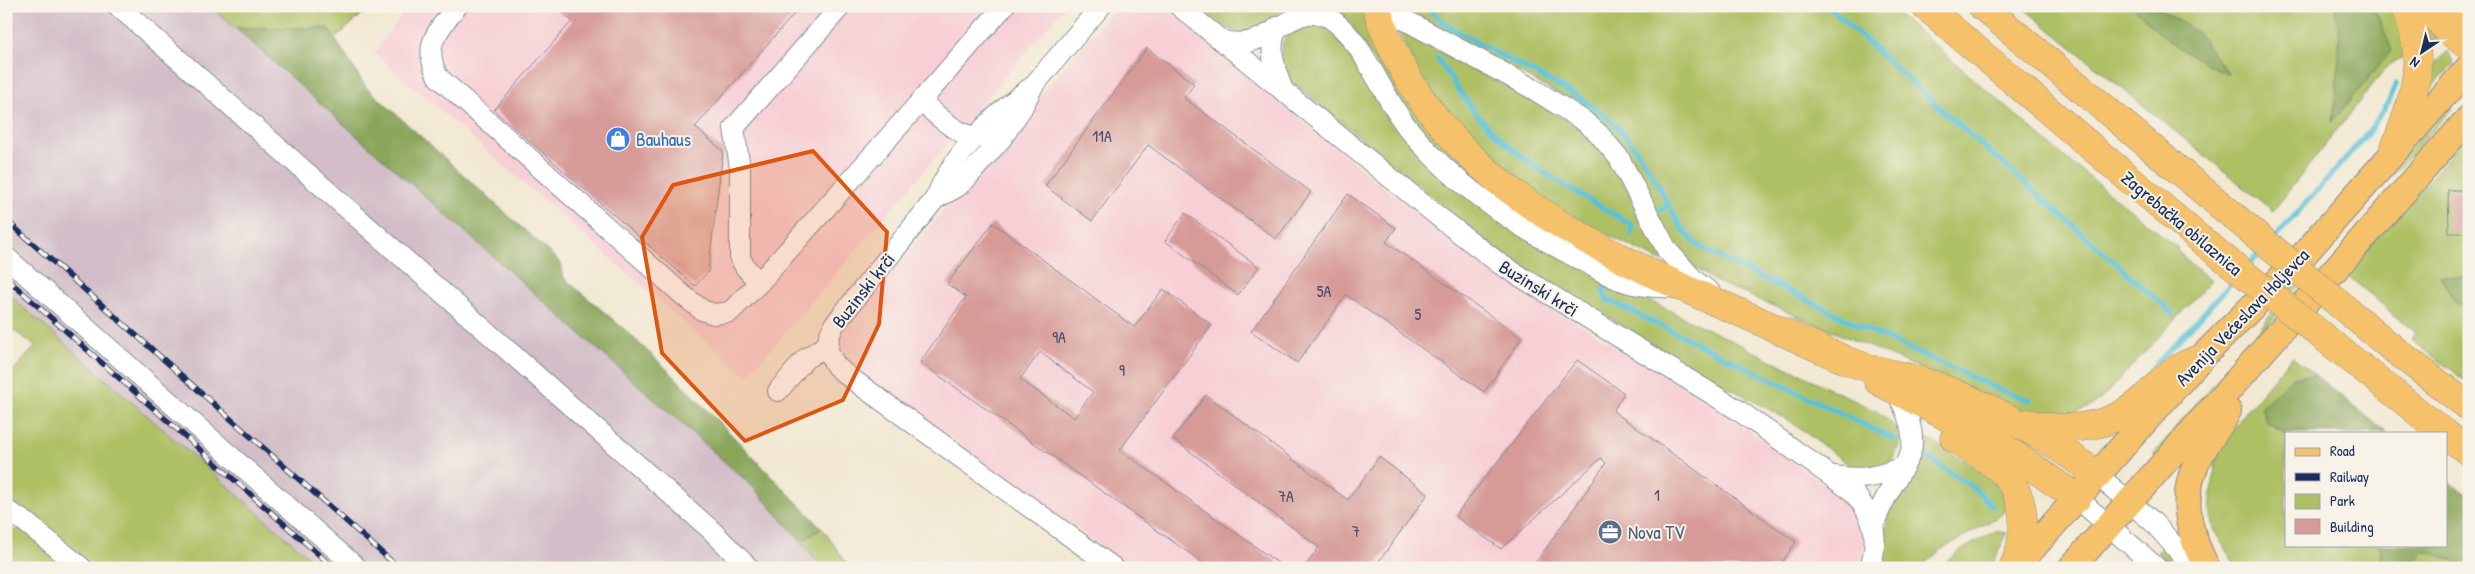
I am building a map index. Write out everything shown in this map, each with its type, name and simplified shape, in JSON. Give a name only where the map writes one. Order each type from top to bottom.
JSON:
[{"type":"highway","name":"Zagrebačka obilaznica","points":[[1925,6],[2200,239],[2442,432]]},
{"type":"highway","name":"Zagrebačka obilaznica","points":[[1982,6],[2391,347],[2469,407]]},
{"type":"highway","points":[[2393,152],[2405,122],[2418,74],[2418,57],[2414,32],[2404,6]]},
{"type":"highway","points":[[2426,6],[2444,27],[2469,47]]},
{"type":"highway","points":[[2456,6],[2469,23]]},
{"type":"highway","points":[[1379,12],[1396,55],[1420,94],[1446,130],[1498,182],[1557,223],[1680,287],[1850,362],[1935,386],[2004,416],[2048,440],[2097,475]]},
{"type":"highway","points":[[2004,416],[2059,428],[2097,425],[2132,408],[2168,373],[2186,363],[2200,359]]},
{"type":"highway","points":[[1850,362],[1895,390],[1996,442],[2077,498]]},
{"type":"highway","points":[[1925,405],[1950,434],[1996,466],[2015,488],[2021,501],[2024,523],[2020,552],[2014,568]]},
{"type":"highway","name":"Zagrebačka obilaznica","points":[[2448,436],[2469,452]]},
{"type":"main road","name":"Avenija Većeslava Holjevca","points":[[2014,568],[2200,359],[2299,260],[2469,67]]},
{"type":"main road","name":"Avenija Većeslava Holjevca","points":[[2071,568],[2469,118]]},
{"type":"main road","points":[[2207,568],[2189,528],[2186,511],[2188,487],[2203,449],[2231,407],[2234,384]]},
{"type":"street","points":[[118,6],[710,529],[749,568]]},
{"type":"street","points":[[457,6],[435,34],[430,48],[431,64],[438,78],[702,310],[714,314],[730,312],[760,283],[1004,6]]},
{"type":"street","points":[[760,283],[745,267],[740,258],[740,168],[734,128],[841,6]]},
{"type":"street","name":"Buzinski krči","points":[[1101,6],[1033,86],[1022,108],[1002,138],[957,187],[936,199],[834,325],[827,345],[831,359],[845,374],[1114,568]]},
{"type":"street","name":"Buzinski krči","points":[[1179,6],[1440,218],[1500,264],[1715,395],[1852,491],[1862,501],[1874,524],[1876,539],[1870,568]]},
{"type":"street","points":[[1221,40],[1232,43],[1250,42],[1277,27],[1290,17],[1304,11],[1313,11],[1327,16],[1354,41],[1383,93],[1407,127],[1438,160],[1475,194],[1506,217],[1555,247],[1620,280],[1645,287],[1680,287]]},
{"type":"street","points":[[1379,12],[1535,90],[1584,121],[1598,133],[1619,158],[1655,230],[1677,263],[1694,280],[1736,311]]},
{"type":"street","points":[[1277,27],[1272,39],[1271,54],[1282,88]]},
{"type":"street","points":[[936,199],[949,170],[960,154],[1000,112],[1033,86]]},
{"type":"street","points":[[921,102],[951,129],[976,137],[1002,138]]},
{"type":"street","points":[[951,129],[960,154],[962,170],[957,187]]},
{"type":"street","points":[[6,257],[357,568]]},
{"type":"street","points":[[778,391],[805,359],[827,345]]},
{"type":"street","points":[[1874,524],[1885,495],[1910,452],[1911,432],[1903,402],[1895,390]]},
{"type":"street","points":[[1832,476],[1862,479],[1874,478],[1901,468]]},
{"type":"street","points":[[2097,475],[2130,501],[2163,532],[2194,568]]},
{"type":"street","points":[[2077,498],[2110,524],[2157,568]]},
{"type":"street","points":[[6,510],[24,521],[82,568]]},
{"type":"highlighted area","points":[[813,151],[887,232],[879,324],[843,400],[745,441],[662,353],[642,237],[673,185]]},
{"type":"shaded area","points":[[6,6],[210,6],[752,486],[823,568],[320,568],[6,293]]},
{"type":"shaded area","points":[[408,6],[1066,6],[747,377],[374,53]]},
{"type":"shaded area","points":[[1116,6],[1164,6],[1419,216],[1487,268],[1681,386],[1750,431],[1833,491],[1854,511],[1861,526],[1865,542],[1859,568],[1131,568],[843,361],[838,346],[839,335]]},
{"type":"green space","points":[[210,6],[371,6],[335,39],[328,28],[235,28]]},
{"type":"green space","points":[[1198,6],[1288,6],[1261,25],[1242,32],[1233,31],[1224,26]]},
{"type":"green space","points":[[1331,6],[1354,6],[1365,12],[1543,231],[1473,180],[1435,146],[1411,118],[1351,24]]},
{"type":"green space","points":[[1399,6],[1889,6],[2075,166],[2178,248],[2177,251],[2211,281],[2101,399],[2088,408],[2062,417],[2015,409],[1715,281],[1692,266],[1677,250],[1667,235],[1637,170],[1628,155],[1613,134],[1602,124],[1571,101]]},
{"type":"green space","points":[[2021,6],[2393,6],[2409,54],[2388,65],[2273,211]]},
{"type":"green space","points":[[2133,6],[2155,6],[2198,33],[2229,75],[2190,55],[2158,32]]},
{"type":"green space","points":[[2334,6],[2371,6],[2377,14],[2392,50],[2332,122],[2339,49],[2339,35]]},
{"type":"green space","points":[[1301,25],[1315,25],[1325,28],[1344,44],[1359,72],[1390,118],[1417,151],[1611,282],[1876,411],[1889,421],[1899,438],[1899,445],[1892,461],[1861,471],[1852,467],[1790,421],[1692,367],[1495,248],[1290,80],[1283,64],[1281,49],[1287,36]]},
{"type":"green space","points":[[2425,26],[2429,27],[2439,40],[2427,54]]},
{"type":"green space","points":[[235,28],[328,28],[366,87],[561,263],[564,278],[624,329],[676,378],[822,528],[805,539],[797,537],[752,486]]},
{"type":"green space","points":[[1397,29],[1514,91],[1586,132],[1613,163],[1664,259],[1661,261],[1568,214],[1516,180],[1488,156],[1447,113],[1425,83],[1415,67]]},
{"type":"green space","points":[[2448,51],[2454,64],[2425,95],[2425,68],[2435,63]]},
{"type":"green space","points":[[2448,104],[2452,108],[2307,273],[2266,329],[2156,457],[2153,454],[2253,339],[2293,283]]},
{"type":"green space","points":[[2469,134],[2469,277],[2440,276],[2454,300],[2469,311],[2469,384],[2412,340],[2416,333],[2346,274]]},
{"type":"green space","points":[[2440,276],[2469,277],[2469,311],[2454,300]]},
{"type":"green space","points":[[6,292],[321,568],[6,568],[6,525],[16,531],[39,518],[6,498],[6,378],[36,346],[6,325]]},
{"type":"green space","points":[[2292,357],[2315,375],[2293,377],[2266,421],[2285,434],[2285,546],[2377,546],[2381,549],[2381,568],[2237,568],[2215,532],[2210,510],[2216,457],[2226,439],[2247,410]]},
{"type":"green space","points":[[2315,375],[2386,432],[2285,432],[2285,434],[2266,421],[2261,407],[2293,377]]},
{"type":"green space","points":[[1922,436],[1990,475],[2009,503],[2001,515],[1942,549],[1920,568],[1882,568],[1887,518],[1895,495]]},
{"type":"green space","points":[[2448,480],[2469,496],[2469,568],[2460,568],[2453,560],[2424,550],[2418,559],[2381,568],[2381,549],[2377,546],[2448,546]]},
{"type":"green space","points":[[822,528],[850,568],[823,568],[797,537],[805,539]]},
{"type":"green space","points":[[1995,531],[2007,533],[1991,568],[1939,568],[1958,552]]},
{"type":"green space","points":[[2164,546],[2183,568],[2175,568],[2157,552]]},
{"type":"green space","points":[[2424,550],[2453,560],[2460,568],[2384,568],[2395,563],[2418,559]]},
{"type":"building","name":"Bauhaus","points":[[555,6],[801,6],[695,127],[723,151],[708,272],[695,286],[494,110],[572,21]]},
{"type":"building","points":[[1147,48],[1194,84],[1184,98],[1311,192],[1276,239],[1148,145],[1092,221],[1045,186]]},
{"type":"building","points":[[2448,190],[2469,190],[2469,233],[2449,233]]},
{"type":"building","points":[[1348,194],[1396,228],[1386,242],[1522,338],[1484,392],[1346,295],[1297,363],[1251,331]]},
{"type":"building","points":[[1185,213],[1259,267],[1238,295],[1165,241]]},
{"type":"building","points":[[993,223],[1134,327],[1163,289],[1212,325],[1120,450],[1285,568],[1210,568],[920,362],[966,297],[947,284]],"holes":[[[1040,352],[1093,392],[1074,418],[1020,379]]]},
{"type":"building","points":[[1577,360],[1624,393],[1613,411],[1796,542],[1778,568],[1532,568],[1606,463],[1601,458],[1501,549],[1455,516]]},
{"type":"building","points":[[1206,395],[1348,500],[1379,457],[1428,494],[1374,568],[1304,568],[1319,547],[1173,439]]},
{"type":"waterway","points":[[1426,6],[1442,22],[1571,93],[1607,118],[1624,134],[1639,153],[1680,226],[1703,249],[1879,335],[2002,391],[2030,400]]},
{"type":"waterway","points":[[1828,6],[1933,102],[2173,314]]},
{"type":"waterway","points":[[1437,58],[1464,98],[1498,137],[1553,178],[1632,225]]},
{"type":"waterway","points":[[2273,240],[2368,133],[2389,101],[2396,84]]},
{"type":"waterway","points":[[1660,210],[1667,206]]},
{"type":"waterway","points":[[1631,234],[1632,225]]},
{"type":"waterway","points":[[2247,267],[2263,250]]},
{"type":"waterway","points":[[2126,397],[2237,277]]},
{"type":"waterway","points":[[1606,285],[1603,291],[1606,299],[1893,439]]},
{"type":"waterway","points":[[1924,455],[1974,488],[1992,506]]},
{"type":"railway","points":[[6,220],[399,568]]},
{"type":"railway","points":[[6,278],[334,568]]},
{"type":"place","name":"Bauhaus","points":[[618,139]]},
{"type":"place","name":"Nova TV","points":[[1610,532]]}]
